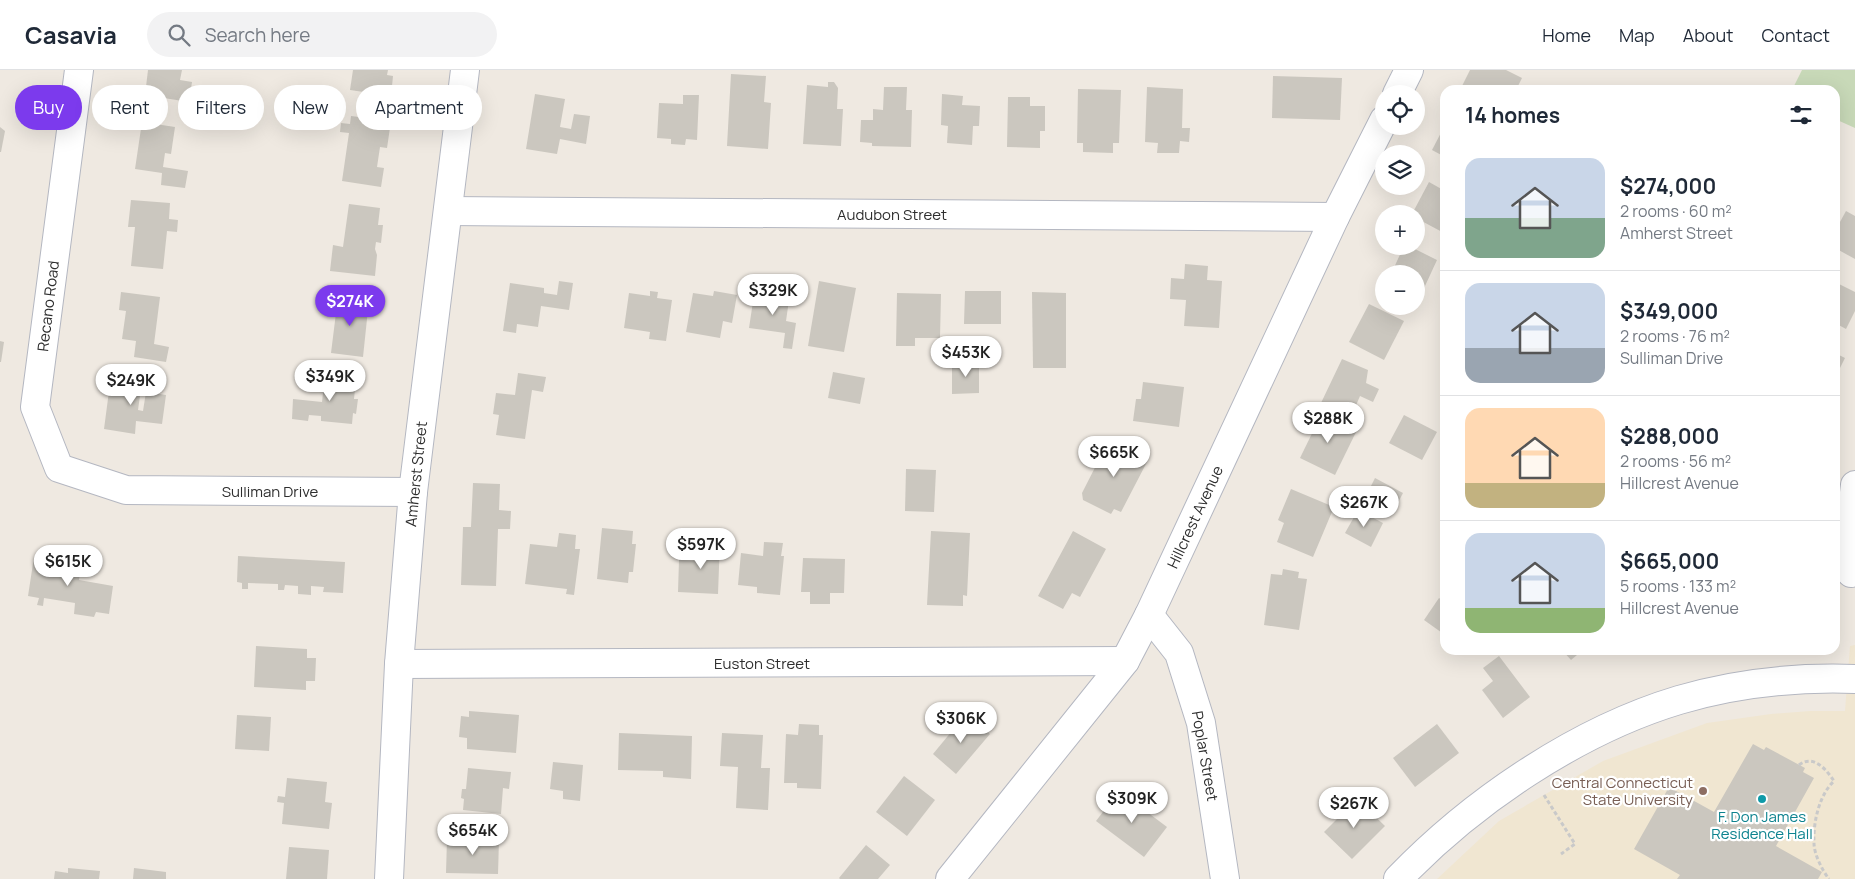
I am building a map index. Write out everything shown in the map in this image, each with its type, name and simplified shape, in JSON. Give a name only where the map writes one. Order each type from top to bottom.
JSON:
[{"type":"street","name":"Recano Road","points":[[79,70],[36,407],[58,468],[126,490]]},
{"type":"street","name":"Amherst Street","points":[[389,879],[399,664],[413,492],[465,70]]},
{"type":"street","points":[[1402,85],[1409,70]]},
{"type":"street","name":"Hillcrest Avenue","points":[[950,879],[1125,661],[1149,615],[1335,217],[1376,135]]},
{"type":"street","name":"Audubon Street","points":[[448,211],[1335,217]]},
{"type":"street","points":[[1851,573],[1850,525],[1855,485]]},
{"type":"street","name":"Sulliman Drive","points":[[126,490],[413,492]]},
{"type":"street","name":"Poplar Street","points":[[1149,615],[1179,653],[1202,723],[1225,879]]},
{"type":"street","name":"Euston Street","points":[[399,664],[1125,661]]},
{"type":"street","points":[[1398,879],[1436,842],[1505,788],[1581,742],[1643,712],[1696,696],[1752,684],[1778,680],[1855,679]]},
{"type":"path","points":[[1799,765],[1812,761],[1825,769],[1834,781],[1820,805],[1816,819],[1814,845],[1822,868],[1829,879]]},
{"type":"path","points":[[1544,794],[1575,844],[1561,854]]},
{"type":"shaded area","name":"Central Connecticut State University","points":[[1855,645],[1855,879],[1437,879],[1499,821],[1603,761],[1707,723],[1771,714],[1845,711],[1850,646]]},
{"type":"green space","points":[[1802,70],[1855,70],[1855,128],[1840,121],[1840,85],[1794,85]]},
{"type":"building","points":[[148,70],[182,70],[180,80],[192,82],[192,85],[178,85],[178,100],[168,99],[168,85],[146,85]]},
{"type":"building","points":[[353,70],[388,70],[387,75],[393,76],[392,85],[356,85],[356,91],[350,90]]},
{"type":"building","points":[[1470,70],[1506,70],[1522,78],[1518,85],[1462,85]]},
{"type":"building","points":[[731,74],[766,76],[764,102],[771,103],[768,149],[727,146]]},
{"type":"building","points":[[1273,76],[1342,78],[1340,120],[1272,118]]},
{"type":"building","points":[[828,82],[834,82],[838,88],[837,109],[843,109],[841,146],[803,144],[807,85],[828,87]]},
{"type":"building","points":[[884,87],[907,87],[906,110],[912,110],[911,147],[872,146],[872,143],[860,142],[861,120],[873,120],[873,109],[883,110]]},
{"type":"building","points":[[1147,87],[1183,89],[1182,128],[1190,128],[1189,142],[1180,141],[1179,153],[1157,153],[1158,143],[1145,142]]},
{"type":"building","points":[[1078,89],[1121,90],[1119,143],[1113,143],[1113,153],[1083,152],[1083,143],[1077,143]]},
{"type":"building","points":[[535,94],[565,99],[560,127],[571,129],[574,114],[590,116],[586,144],[560,139],[557,154],[526,149]]},
{"type":"building","points":[[942,94],[963,96],[962,105],[980,106],[979,126],[973,126],[972,145],[947,143],[948,126],[941,125]]},
{"type":"building","points":[[683,95],[699,95],[697,140],[686,139],[685,145],[671,144],[671,139],[657,138],[659,103],[683,104]]},
{"type":"building","points":[[1008,97],[1030,97],[1030,106],[1045,106],[1045,131],[1040,131],[1040,148],[1007,147]]},
{"type":"building","points":[[351,116],[356,117],[356,130],[390,130],[387,148],[380,147],[377,167],[384,168],[381,187],[342,181],[349,133],[340,132],[340,130],[346,130],[346,124],[350,124]]},
{"type":"building","points":[[168,126],[175,127],[171,154],[165,153],[163,167],[188,171],[185,188],[161,185],[162,173],[135,169],[141,130],[168,130]]},
{"type":"building","points":[[0,127],[5,131],[1,152],[0,152]]},
{"type":"building","points":[[1440,135],[1440,154],[1432,150]]},
{"type":"building","points":[[1429,182],[1440,188],[1440,231],[1425,223],[1425,205],[1417,205],[1422,195],[1425,195],[1425,190]]},
{"type":"building","points":[[131,200],[170,203],[169,219],[178,220],[177,232],[167,231],[163,269],[131,266],[135,227],[128,227]]},
{"type":"building","points":[[349,204],[380,208],[378,225],[383,225],[381,243],[376,242],[375,276],[330,271],[333,245],[343,247]]},
{"type":"building","points":[[1846,211],[1855,216],[1855,259],[1840,251],[1840,222]]},
{"type":"building","points":[[1425,254],[1437,260],[1425,286],[1425,265],[1395,265],[1400,255]]},
{"type":"building","points":[[1185,264],[1208,266],[1207,280],[1222,281],[1219,328],[1184,326],[1186,300],[1170,299],[1171,278],[1184,279]]},
{"type":"building","points":[[559,281],[573,283],[569,310],[541,306],[538,327],[517,324],[516,333],[503,331],[510,283],[544,288],[544,293],[557,295]]},
{"type":"building","points":[[819,281],[856,288],[844,352],[808,346]]},
{"type":"building","points":[[1840,284],[1855,292],[1855,311],[1846,329],[1840,326]]},
{"type":"building","points":[[767,287],[779,289],[778,299],[789,300],[786,321],[796,323],[792,349],[783,348],[785,333],[749,328],[754,295],[765,297]]},
{"type":"building","points":[[650,291],[658,292],[657,298],[672,300],[666,341],[649,339],[650,332],[624,328],[629,293],[650,296]]},
{"type":"building","points":[[714,291],[737,295],[732,323],[723,321],[720,338],[686,332],[693,293],[713,296]]},
{"type":"building","points":[[965,291],[1001,291],[1001,324],[964,324]]},
{"type":"building","points":[[121,292],[160,297],[154,344],[169,347],[166,362],[134,357],[136,341],[122,339],[126,311],[119,310]]},
{"type":"building","points":[[1032,292],[1066,293],[1066,368],[1033,368]]},
{"type":"building","points":[[897,293],[941,294],[940,338],[915,338],[915,346],[896,346]]},
{"type":"building","points":[[338,297],[369,300],[363,357],[331,353]]},
{"type":"building","points":[[1369,304],[1375,307],[1375,315],[1392,315],[1404,321],[1384,360],[1349,342]]},
{"type":"building","points":[[0,341],[4,342],[1,362],[0,362]]},
{"type":"building","points":[[1840,356],[1845,358],[1840,368]]},
{"type":"building","points":[[1342,359],[1368,370],[1366,383],[1379,389],[1373,402],[1360,396],[1351,417],[1321,403]]},
{"type":"building","points":[[979,362],[979,393],[952,394],[952,363]]},
{"type":"building","points":[[833,372],[865,378],[860,404],[828,398]]},
{"type":"building","points":[[518,373],[546,377],[543,392],[532,390],[525,439],[496,435],[499,415],[493,414],[496,393],[515,395]]},
{"type":"building","points":[[325,375],[356,379],[354,399],[358,399],[356,414],[353,413],[352,424],[321,421],[321,416],[309,415],[308,421],[292,419],[293,399],[322,402]]},
{"type":"building","points":[[111,376],[142,381],[138,410],[143,411],[146,392],[166,395],[162,424],[136,421],[135,434],[104,429]]},
{"type":"building","points":[[1143,382],[1184,387],[1179,427],[1133,421],[1136,399],[1141,399]]},
{"type":"building","points":[[1322,413],[1357,430],[1335,475],[1300,458]]},
{"type":"building","points":[[1404,415],[1437,432],[1422,460],[1389,443]]},
{"type":"building","points":[[1109,440],[1148,460],[1121,512],[1114,509],[1111,514],[1083,500],[1082,493]]},
{"type":"building","points":[[906,469],[936,470],[934,512],[905,511]]},
{"type":"building","points":[[1375,478],[1403,493],[1391,516],[1363,502]]},
{"type":"building","points":[[473,483],[500,484],[499,510],[511,511],[510,529],[498,529],[496,586],[461,585],[463,527],[471,527]]},
{"type":"building","points":[[1291,489],[1334,507],[1313,557],[1277,542],[1284,523],[1278,520]]},
{"type":"building","points":[[1358,510],[1383,523],[1371,547],[1345,533]]},
{"type":"building","points":[[602,528],[633,531],[632,544],[636,544],[633,572],[629,572],[628,583],[597,579]]},
{"type":"building","points":[[931,531],[970,533],[967,596],[963,595],[963,606],[927,605]]},
{"type":"building","points":[[1073,531],[1106,549],[1080,597],[1072,593],[1063,609],[1038,596]]},
{"type":"building","points":[[559,533],[576,535],[575,549],[580,549],[574,595],[566,594],[567,589],[525,584],[530,544],[557,547]]},
{"type":"building","points":[[700,540],[720,540],[718,594],[678,592],[679,560],[699,561]]},
{"type":"building","points":[[764,542],[783,543],[781,556],[784,556],[780,595],[757,593],[757,587],[738,585],[741,553],[763,556]]},
{"type":"building","points":[[238,556],[345,562],[343,593],[323,592],[324,587],[311,586],[311,595],[298,594],[298,586],[285,585],[284,590],[278,590],[278,584],[248,583],[248,589],[242,589],[242,583],[237,582]]},
{"type":"building","points":[[34,557],[81,565],[79,580],[113,586],[109,614],[96,612],[94,617],[74,614],[75,603],[44,598],[43,606],[37,605],[39,598],[28,596]]},
{"type":"building","points":[[803,558],[845,559],[844,593],[830,593],[830,604],[810,604],[810,592],[801,592]]},
{"type":"building","points":[[1283,569],[1299,572],[1298,578],[1307,579],[1299,630],[1264,625],[1271,574],[1282,575]]},
{"type":"building","points":[[1439,598],[1440,599],[1440,631],[1424,620]]},
{"type":"building","points":[[256,646],[307,649],[307,658],[316,658],[315,681],[306,681],[306,690],[254,687]]},
{"type":"building","points":[[1566,655],[1577,655],[1571,660]]},
{"type":"building","points":[[1499,656],[1530,697],[1503,718],[1482,690],[1493,681],[1483,668]]},
{"type":"building","points":[[469,711],[519,715],[516,753],[467,749],[467,738],[459,737],[461,716],[469,717]]},
{"type":"building","points":[[966,714],[990,734],[956,774],[933,754]]},
{"type":"building","points":[[237,715],[271,717],[269,751],[235,749]]},
{"type":"building","points":[[799,724],[819,725],[819,735],[823,735],[821,789],[797,788],[797,783],[784,783],[786,734],[798,735]]},
{"type":"building","points":[[1437,724],[1459,753],[1415,787],[1393,758]]},
{"type":"building","points":[[619,733],[692,736],[691,779],[663,777],[663,771],[618,770]]},
{"type":"building","points":[[722,733],[763,735],[761,768],[770,768],[768,810],[736,808],[738,767],[720,766]]},
{"type":"building","name":"F. Don James Residence Hall","points":[[1753,744],[1764,750],[1766,747],[1805,768],[1803,772],[1814,778],[1776,846],[1822,872],[1818,879],[1677,879],[1680,875],[1634,849],[1669,787],[1714,812]]},
{"type":"building","points":[[553,762],[583,765],[580,801],[563,799],[563,791],[550,789]]},
{"type":"building","points":[[468,768],[511,772],[509,789],[503,788],[501,814],[463,810],[464,799],[461,798],[462,789],[466,789]]},
{"type":"building","points":[[904,776],[935,800],[907,836],[876,812]]},
{"type":"building","points":[[287,778],[327,782],[325,802],[332,803],[329,829],[282,824],[284,803],[277,802],[278,796],[285,797]]},
{"type":"building","points":[[1119,791],[1167,827],[1144,857],[1096,821]]},
{"type":"building","points":[[1357,799],[1385,826],[1352,859],[1324,832]]},
{"type":"building","points":[[447,839],[499,840],[498,874],[446,873]]},
{"type":"building","points":[[866,845],[890,865],[878,879],[840,879],[839,878]]},
{"type":"building","points":[[289,847],[329,850],[327,879],[286,879]]},
{"type":"building","points":[[68,868],[100,871],[99,879],[54,879],[55,871],[68,873]]},
{"type":"building","points":[[134,868],[166,872],[166,879],[133,879]]},
{"type":"place","name":"Central Connecticut State University","points":[[1703,791]]},
{"type":"place","name":"F. Don James Residence Hall","points":[[1762,799]]}]
